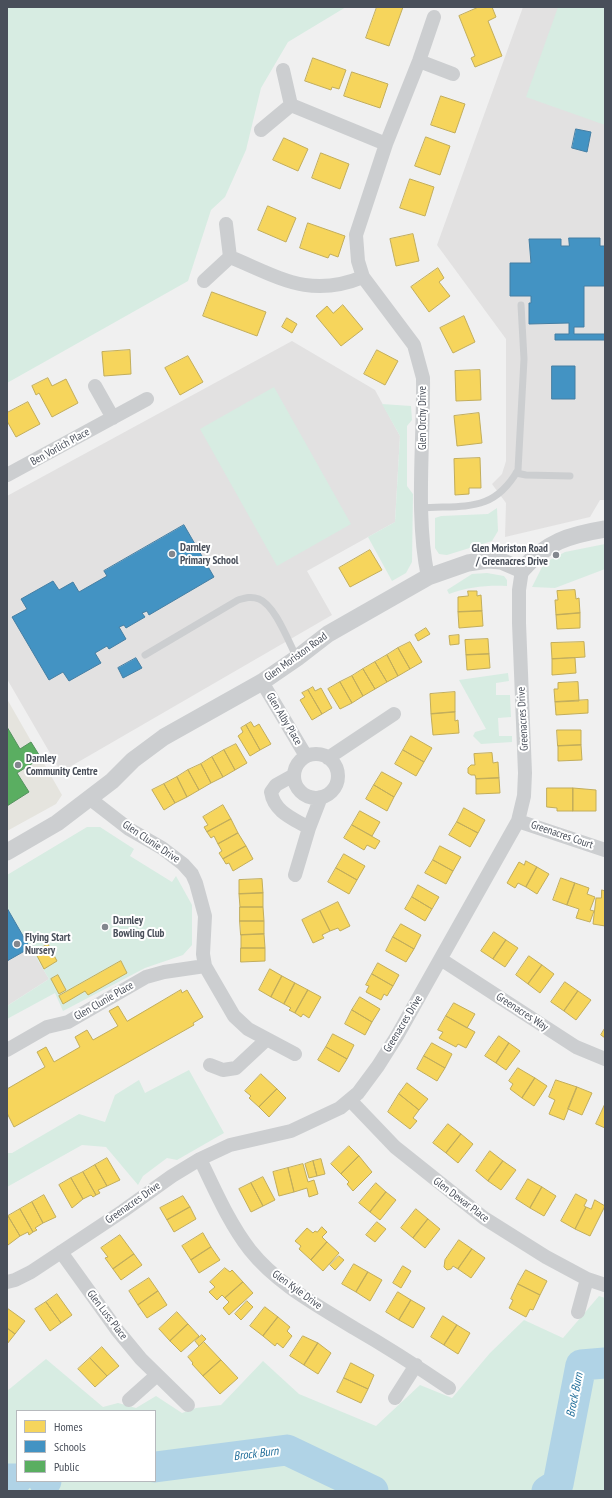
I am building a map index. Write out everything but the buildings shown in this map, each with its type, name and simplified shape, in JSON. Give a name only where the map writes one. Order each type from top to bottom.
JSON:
[{"type":"street","name":"Glen Orchy Drive","points":[[428,577],[424,555],[422,508],[424,424],[423,378],[414,345],[363,277],[358,261],[356,236],[386,144],[434,17]]},
{"type":"street","points":[[419,60],[453,74]]},
{"type":"street","points":[[283,70],[291,105]]},
{"type":"street","points":[[291,105],[386,144]]},
{"type":"street","points":[[261,130],[291,105]]},
{"type":"street","points":[[226,224],[230,256]]},
{"type":"street","points":[[230,256],[304,286],[317,288],[346,284],[363,277]]},
{"type":"street","points":[[204,281],[230,256]]},
{"type":"street","points":[[96,386],[112,418]]},
{"type":"street","name":"Ben Vorlich Place","points":[[7,475],[147,400]]},
{"type":"street","points":[[522,570],[533,558],[561,539],[584,532],[605,529]]},
{"type":"street","name":"Glen Moriston Road","points":[[7,852],[57,823],[112,781],[133,760],[164,737],[262,682],[328,634],[428,577],[468,563],[488,560],[501,561],[522,570]]},
{"type":"street","name":"Greenacres Drive","points":[[7,1282],[16,1280],[31,1272],[172,1176],[200,1159],[230,1145],[291,1131],[330,1114],[350,1100],[364,1085],[378,1066],[442,960],[518,821],[524,796],[525,773],[519,623],[519,590],[522,570]]},
{"type":"street","name":"Glen Alby Place","points":[[262,682],[306,756]]},
{"type":"street","points":[[294,775],[296,783],[305,795],[321,797],[332,791],[338,780],[336,767],[328,758],[394,714]]},
{"type":"street","name":"Glen Alby Place","points":[[309,828],[283,813],[272,797],[271,792],[276,785],[294,775],[296,768],[306,756],[317,754],[328,758]]},
{"type":"street","points":[[295,875],[309,828],[321,797]]},
{"type":"street","name":"Glen Clunie Drive","points":[[89,798],[129,829],[162,848],[183,864],[192,874],[205,916],[203,954],[206,966],[234,1016],[266,1040],[295,1054]]},
{"type":"street","name":"Greenacres Court","points":[[518,821],[605,850]]},
{"type":"street","name":"Greenacres Way","points":[[442,960],[576,1047],[605,1059]]},
{"type":"street","name":"Glen Clunie Place","points":[[7,1050],[47,1027],[68,1022],[146,977],[164,972],[206,966]]},
{"type":"street","points":[[210,1065],[223,1070],[236,1068],[266,1040]]},
{"type":"street","name":"Glen Dewar Place","points":[[350,1100],[395,1147],[484,1218],[546,1257],[587,1279],[605,1285]]},
{"type":"street","name":"Glen Kyle Drive","points":[[200,1159],[234,1224],[250,1250],[271,1272],[312,1302],[416,1365],[449,1388]]},
{"type":"street","name":"Glen Luss Place","points":[[61,1252],[117,1330],[157,1375],[188,1404]]},
{"type":"street","points":[[578,1312],[587,1279]]},
{"type":"street","points":[[396,1398],[416,1365]]},
{"type":"street","points":[[129,1400],[157,1375]]},
{"type":"lane","points":[[422,508],[474,505],[488,502],[511,483],[518,470],[524,359],[522,305]]},
{"type":"lane","points":[[516,473],[526,475],[570,476]]},
{"type":"lane","points":[[145,655],[238,600],[247,597],[259,599],[271,609],[297,658]]},
{"type":"shaded area","points":[[523,7],[605,7],[605,500],[600,500],[590,517],[505,537],[506,503],[492,484],[502,474],[506,461],[506,339],[437,245]]},
{"type":"shaded area","name":"Darnley Primary School","points":[[292,341],[375,390],[400,436],[395,522],[307,571],[332,615],[61,772],[7,679],[7,496]]},
{"type":"shaded area","points":[[7,699],[62,795],[56,804],[7,831]]},
{"type":"shaded area","name":"Flying Start Nursery","points":[[7,908],[49,979],[7,1006]]},
{"type":"green space","points":[[7,7],[346,7],[288,42],[261,88],[246,150],[225,197],[211,210],[188,281],[7,383]]},
{"type":"green space","points":[[558,7],[605,7],[605,125],[526,97]]},
{"type":"green space","points":[[274,387],[351,524],[277,566],[200,429]]},
{"type":"green space","points":[[382,404],[411,406],[412,420],[407,426],[407,486],[413,494],[412,562],[406,573],[392,581],[368,537],[395,522],[400,436]]},
{"type":"green space","points":[[497,508],[498,531],[492,541],[447,555],[439,554],[435,548],[435,518],[441,516],[488,514]]},
{"type":"green space","points":[[605,544],[605,569],[555,588],[532,587],[544,563],[565,552]]},
{"type":"green space","points":[[487,573],[504,576],[507,580],[507,586],[478,587],[449,594],[447,590],[472,574]]},
{"type":"green space","points":[[508,673],[509,681],[496,683],[496,695],[510,695],[511,717],[498,718],[499,736],[512,736],[512,742],[481,744],[473,736],[475,732],[486,729],[459,680]]},
{"type":"green space","name":"Darnley Bowling Club","points":[[87,827],[100,827],[134,849],[130,856],[172,882],[176,876],[192,905],[192,945],[183,955],[145,968],[63,1011],[55,993],[7,1019],[7,1006],[49,979],[7,908],[7,875]]},
{"type":"green space","points":[[189,1070],[224,1133],[177,1160],[167,1158],[143,1176],[138,1185],[106,1147],[82,1145],[7,1187],[7,1153],[12,1153],[79,1114],[105,1122],[115,1095],[139,1080],[145,1093]]},
{"type":"green space","points":[[599,1296],[605,1298],[605,1491],[7,1491],[7,1391],[46,1359],[103,1407],[118,1403],[136,1408],[156,1396],[182,1413],[196,1408],[221,1405],[263,1361],[299,1394],[376,1426],[420,1385],[452,1398],[490,1353],[524,1320],[563,1338]]},
{"type":"waterway","name":"Brock Burn","points":[[547,1491],[558,1484],[581,1365],[605,1363]]},
{"type":"waterway","name":"Brock Burn","points":[[156,1467],[287,1450],[373,1491]]},
{"type":"waterway","name":"Brock Burn","points":[[7,1479],[16,1479]]},
{"type":"place","name":"Darnley Primary School","points":[[172,554]]},
{"type":"place","name":"Glen Moriston Road / Greenacres Drive","points":[[556,555]]},
{"type":"place","name":"Darnley Community Centre","points":[[18,765]]},
{"type":"place","name":"Darnley Bowling Club","points":[[105,927]]},
{"type":"place","name":"Flying Start Nursery","points":[[17,944]]}]
